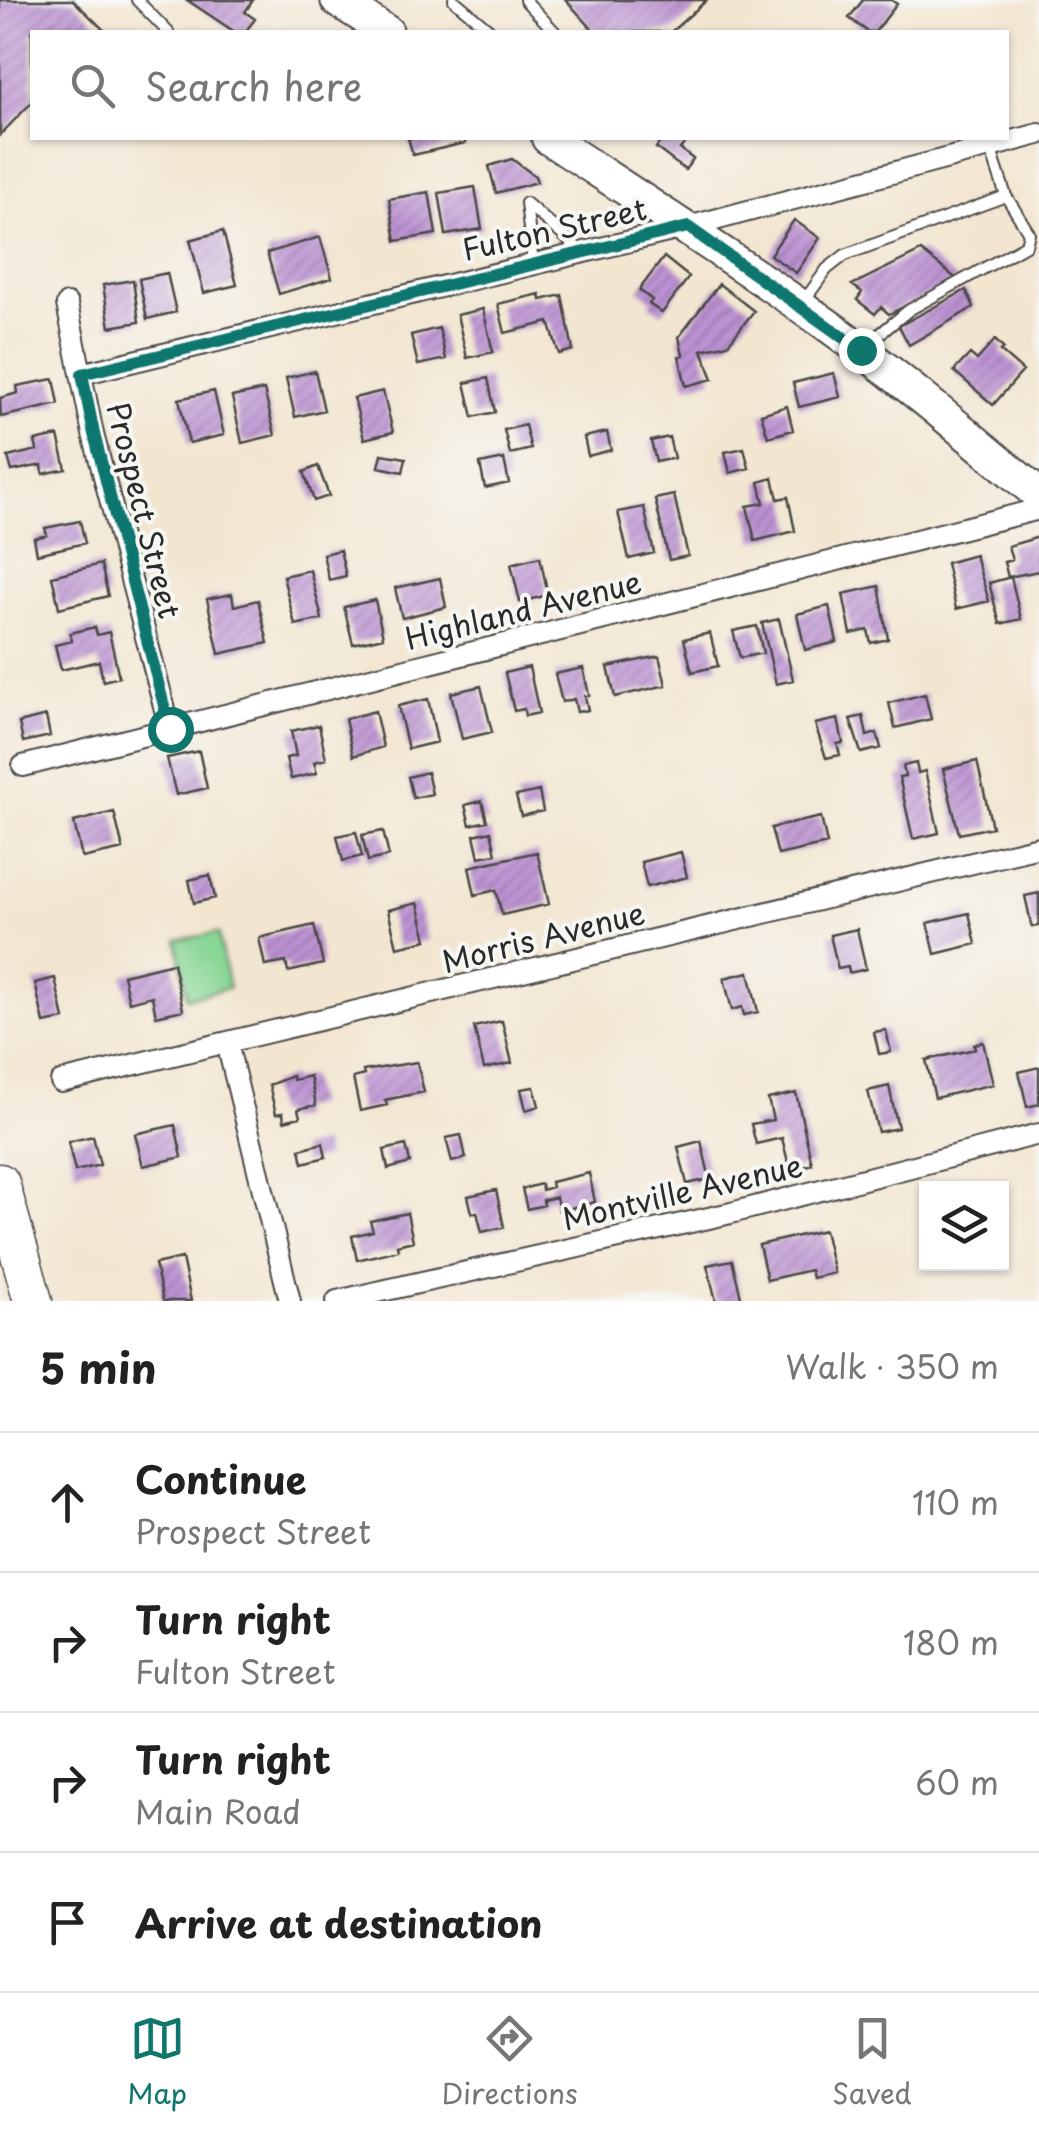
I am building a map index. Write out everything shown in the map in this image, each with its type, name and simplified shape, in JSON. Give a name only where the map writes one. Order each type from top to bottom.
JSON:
[{"type":"highway","points":[[0,1183],[33,1301]]},
{"type":"main road","points":[[551,140],[688,227],[801,306],[939,410],[1039,496]]},
{"type":"street","name":"Fulton Street","points":[[82,374],[688,227],[1039,134]]},
{"type":"street","name":"Prospect Street","points":[[67,304],[94,434],[170,729]]},
{"type":"street","name":"Highland Avenue","points":[[23,766],[1039,509]]},
{"type":"street","name":"Morris Avenue","points":[[60,1082],[1039,847]]},
{"type":"street","points":[[227,1042],[290,1301]]},
{"type":"street","name":"Montville Avenue","points":[[336,1301],[731,1212],[1039,1134]]},
{"type":"lane","points":[[137,0],[166,30]]},
{"type":"lane","points":[[454,0],[490,30]]},
{"type":"lane","points":[[524,0],[553,30]]},
{"type":"lane","points":[[861,350],[908,310],[1026,244],[1029,233],[1006,196],[990,147]]},
{"type":"lane","points":[[801,306],[827,269],[845,254],[1006,196]]},
{"type":"lane","points":[[534,264],[526,203],[583,252]]},
{"type":"green space","points":[[218,933],[229,988],[187,998],[177,940]]},
{"type":"building","points":[[0,0],[73,0],[104,30],[30,30],[30,104],[0,135]]},
{"type":"building","points":[[187,0],[253,0],[245,12],[255,19],[247,30],[232,30]]},
{"type":"building","points":[[566,0],[707,0],[673,30],[593,30]]},
{"type":"building","points":[[863,0],[891,0],[897,4],[877,30],[865,30],[849,18]]},
{"type":"building","points":[[409,140],[464,140],[465,143],[413,155]]},
{"type":"building","points":[[662,140],[687,140],[680,149],[693,159],[685,170],[656,148]]},
{"type":"building","points":[[512,159],[535,176],[537,182],[496,193],[489,166]]},
{"type":"building","points":[[475,187],[482,229],[446,235],[439,193]]},
{"type":"building","points":[[429,192],[436,234],[396,241],[389,199]]},
{"type":"building","points":[[794,220],[820,238],[796,273],[770,255]]},
{"type":"building","points":[[223,231],[237,285],[204,293],[190,240]]},
{"type":"building","points":[[320,237],[332,278],[279,294],[267,253]]},
{"type":"building","points":[[921,251],[958,280],[889,314],[881,307],[875,314],[857,300],[862,292],[852,285]]},
{"type":"building","points":[[664,257],[689,277],[662,313],[639,290]]},
{"type":"building","points":[[167,273],[176,312],[147,319],[139,279]]},
{"type":"building","points":[[133,280],[139,322],[110,327],[103,285]]},
{"type":"building","points":[[719,284],[754,311],[728,344],[702,350],[713,379],[686,386],[679,337]]},
{"type":"building","points":[[966,290],[974,307],[909,345],[899,326]]},
{"type":"building","points":[[540,294],[541,300],[562,295],[573,350],[559,354],[549,322],[505,333],[498,304]]},
{"type":"building","points":[[483,309],[493,352],[467,358],[457,315]]},
{"type":"building","points":[[439,328],[446,359],[418,365],[411,335]]},
{"type":"building","points":[[995,340],[1003,348],[1000,351],[1023,371],[993,405],[954,371],[970,354],[977,360]]},
{"type":"building","points":[[315,371],[324,410],[295,417],[286,378]]},
{"type":"building","points":[[834,373],[840,397],[799,407],[793,383]]},
{"type":"building","points":[[488,378],[495,412],[473,417],[465,383]]},
{"type":"building","points":[[54,379],[59,404],[1,417],[0,398],[18,393],[17,386]]},
{"type":"building","points":[[264,390],[275,435],[242,443],[232,397]]},
{"type":"building","points":[[214,391],[224,435],[189,443],[179,399]]},
{"type":"building","points":[[383,391],[393,432],[364,439],[354,398]]},
{"type":"building","points":[[787,406],[793,430],[768,437],[761,414]]},
{"type":"building","points":[[525,425],[531,449],[510,454],[504,430]]},
{"type":"building","points":[[607,432],[611,450],[588,456],[584,437]]},
{"type":"building","points":[[58,436],[66,469],[43,474],[42,465],[12,471],[8,457],[37,450],[35,441]]},
{"type":"building","points":[[669,437],[674,458],[656,462],[651,441]]},
{"type":"building","points":[[744,448],[749,468],[730,473],[725,452]]},
{"type":"building","points":[[382,454],[406,458],[403,472],[379,467]]},
{"type":"building","points":[[504,459],[509,483],[485,488],[480,464]]},
{"type":"building","points":[[318,466],[329,496],[314,501],[304,472]]},
{"type":"building","points":[[773,478],[778,499],[788,497],[795,531],[755,541],[747,506],[764,503],[759,482]]},
{"type":"building","points":[[674,495],[688,556],[669,560],[655,499]]},
{"type":"building","points":[[644,507],[654,553],[629,559],[618,512]]},
{"type":"building","points":[[80,521],[85,543],[37,554],[34,538],[47,535],[45,528]]},
{"type":"building","points":[[1039,537],[1039,571],[1008,577],[1004,562],[1012,560],[1008,546]]},
{"type":"building","points":[[340,550],[346,576],[329,580],[323,554]]},
{"type":"building","points":[[975,555],[989,601],[956,609],[946,563]]},
{"type":"building","points":[[540,557],[548,595],[520,602],[511,564]]},
{"type":"building","points":[[101,564],[108,596],[59,608],[52,576]]},
{"type":"building","points":[[310,570],[322,619],[295,625],[283,576]]},
{"type":"building","points":[[1011,577],[1021,619],[1000,624],[989,583]]},
{"type":"building","points":[[440,578],[446,607],[402,618],[395,588]]},
{"type":"building","points":[[879,586],[888,639],[871,643],[868,630],[851,634],[843,594]]},
{"type":"building","points":[[232,594],[234,606],[258,600],[268,643],[219,654],[207,599]]},
{"type":"building","points":[[375,600],[383,637],[353,644],[344,607]]},
{"type":"building","points":[[829,606],[837,642],[805,650],[797,614]]},
{"type":"building","points":[[779,619],[793,680],[776,684],[762,623]]},
{"type":"building","points":[[757,626],[763,653],[740,658],[733,631]]},
{"type":"building","points":[[95,627],[97,635],[109,632],[119,677],[103,681],[99,661],[61,670],[55,645],[72,641],[70,633]]},
{"type":"building","points":[[710,633],[718,666],[692,672],[684,639]]},
{"type":"building","points":[[659,656],[666,685],[615,697],[608,667]]},
{"type":"building","points":[[529,667],[539,713],[525,716],[524,709],[514,711],[505,673]]},
{"type":"building","points":[[583,668],[588,710],[577,712],[574,699],[562,702],[555,674]]},
{"type":"building","points":[[481,686],[492,732],[462,739],[451,693]]},
{"type":"building","points":[[925,694],[931,719],[895,728],[889,703]]},
{"type":"building","points":[[428,699],[437,742],[408,749],[398,706]]},
{"type":"building","points":[[375,711],[383,747],[353,756],[345,719]]},
{"type":"building","points":[[46,716],[50,736],[23,742],[19,723]]},
{"type":"building","points":[[863,716],[867,736],[877,733],[881,748],[861,753],[850,719]]},
{"type":"building","points":[[838,719],[843,743],[837,744],[840,755],[826,758],[815,724]]},
{"type":"building","points":[[319,725],[326,759],[314,762],[317,773],[291,779],[286,758],[296,756],[291,731]]},
{"type":"building","points":[[199,751],[207,788],[176,795],[167,758]]},
{"type":"building","points":[[977,761],[992,827],[959,834],[943,769]]},
{"type":"building","points":[[916,763],[918,773],[925,771],[939,833],[913,839],[899,777],[905,776],[903,766]]},
{"type":"building","points":[[427,772],[432,794],[413,798],[408,777]]},
{"type":"building","points":[[539,791],[543,811],[521,816],[516,796]]},
{"type":"building","points":[[482,801],[487,821],[470,825],[465,805]]},
{"type":"building","points":[[114,812],[123,849],[82,858],[74,822]]},
{"type":"building","points":[[821,817],[827,844],[778,855],[771,828]]},
{"type":"building","points":[[383,831],[389,856],[368,861],[362,835]]},
{"type":"building","points":[[491,831],[496,854],[479,857],[474,835]]},
{"type":"building","points":[[356,832],[362,856],[343,861],[337,836]]},
{"type":"building","points":[[537,852],[549,904],[502,915],[496,890],[475,895],[469,867]]},
{"type":"building","points":[[681,852],[687,877],[647,887],[641,862]]},
{"type":"building","points":[[210,875],[215,898],[194,903],[189,880]]},
{"type":"building","points":[[1039,893],[1039,926],[1032,927],[1025,896]]},
{"type":"building","points":[[418,903],[427,940],[397,947],[388,910]]},
{"type":"building","points":[[969,913],[976,944],[935,954],[928,923]]},
{"type":"building","points":[[314,925],[323,964],[288,972],[286,962],[265,966],[259,938]]},
{"type":"building","points":[[857,929],[866,969],[849,973],[848,967],[838,969],[830,935]]},
{"type":"building","points":[[173,963],[183,1010],[156,1016],[152,996],[129,1002],[123,975]]},
{"type":"building","points":[[749,972],[758,1012],[744,1015],[742,1007],[732,1010],[724,978]]},
{"type":"building","points":[[55,978],[64,1019],[44,1023],[35,983]]},
{"type":"building","points":[[502,1021],[512,1063],[484,1069],[474,1027]]},
{"type":"building","points":[[886,1030],[891,1052],[879,1054],[874,1032]]},
{"type":"building","points":[[983,1042],[993,1084],[935,1098],[926,1060],[975,1049],[974,1044]]},
{"type":"building","points":[[417,1062],[424,1092],[385,1100],[387,1105],[360,1111],[353,1078],[364,1075],[363,1071]]},
{"type":"building","points":[[1039,1067],[1039,1104],[1027,1107],[1019,1072]]},
{"type":"building","points":[[292,1076],[293,1080],[310,1076],[316,1105],[298,1109],[300,1117],[284,1121],[283,1113],[276,1114],[269,1085]]},
{"type":"building","points":[[889,1086],[898,1128],[878,1132],[868,1091]]},
{"type":"building","points":[[534,1087],[539,1106],[526,1110],[521,1089]]},
{"type":"building","points":[[796,1093],[812,1164],[790,1170],[782,1138],[756,1144],[751,1124],[773,1120],[768,1099]]},
{"type":"building","points":[[175,1125],[182,1157],[143,1166],[135,1134]]},
{"type":"building","points":[[461,1135],[466,1158],[452,1162],[446,1138]]},
{"type":"building","points":[[93,1136],[100,1165],[75,1171],[68,1142]]},
{"type":"building","points":[[701,1141],[710,1179],[687,1184],[678,1147]]},
{"type":"building","points":[[323,1143],[326,1157],[303,1163],[300,1149]]},
{"type":"building","points":[[406,1145],[410,1163],[388,1169],[384,1150]]},
{"type":"building","points":[[589,1173],[595,1202],[559,1211],[556,1197],[527,1209],[522,1189],[541,1184],[542,1190],[552,1187],[551,1182]]},
{"type":"building","points":[[496,1190],[504,1227],[482,1232],[468,1196]]},
{"type":"building","points":[[407,1213],[413,1241],[397,1245],[398,1250],[357,1260],[352,1236],[373,1231],[370,1221]]},
{"type":"building","points":[[824,1230],[834,1273],[812,1278],[810,1270],[767,1280],[759,1245]]},
{"type":"building","points":[[182,1258],[191,1301],[163,1301],[155,1264]]},
{"type":"building","points":[[732,1260],[742,1301],[716,1301],[707,1265]]},
{"type":"route","points":[[170,729],[82,374],[688,227],[861,350]]}]
